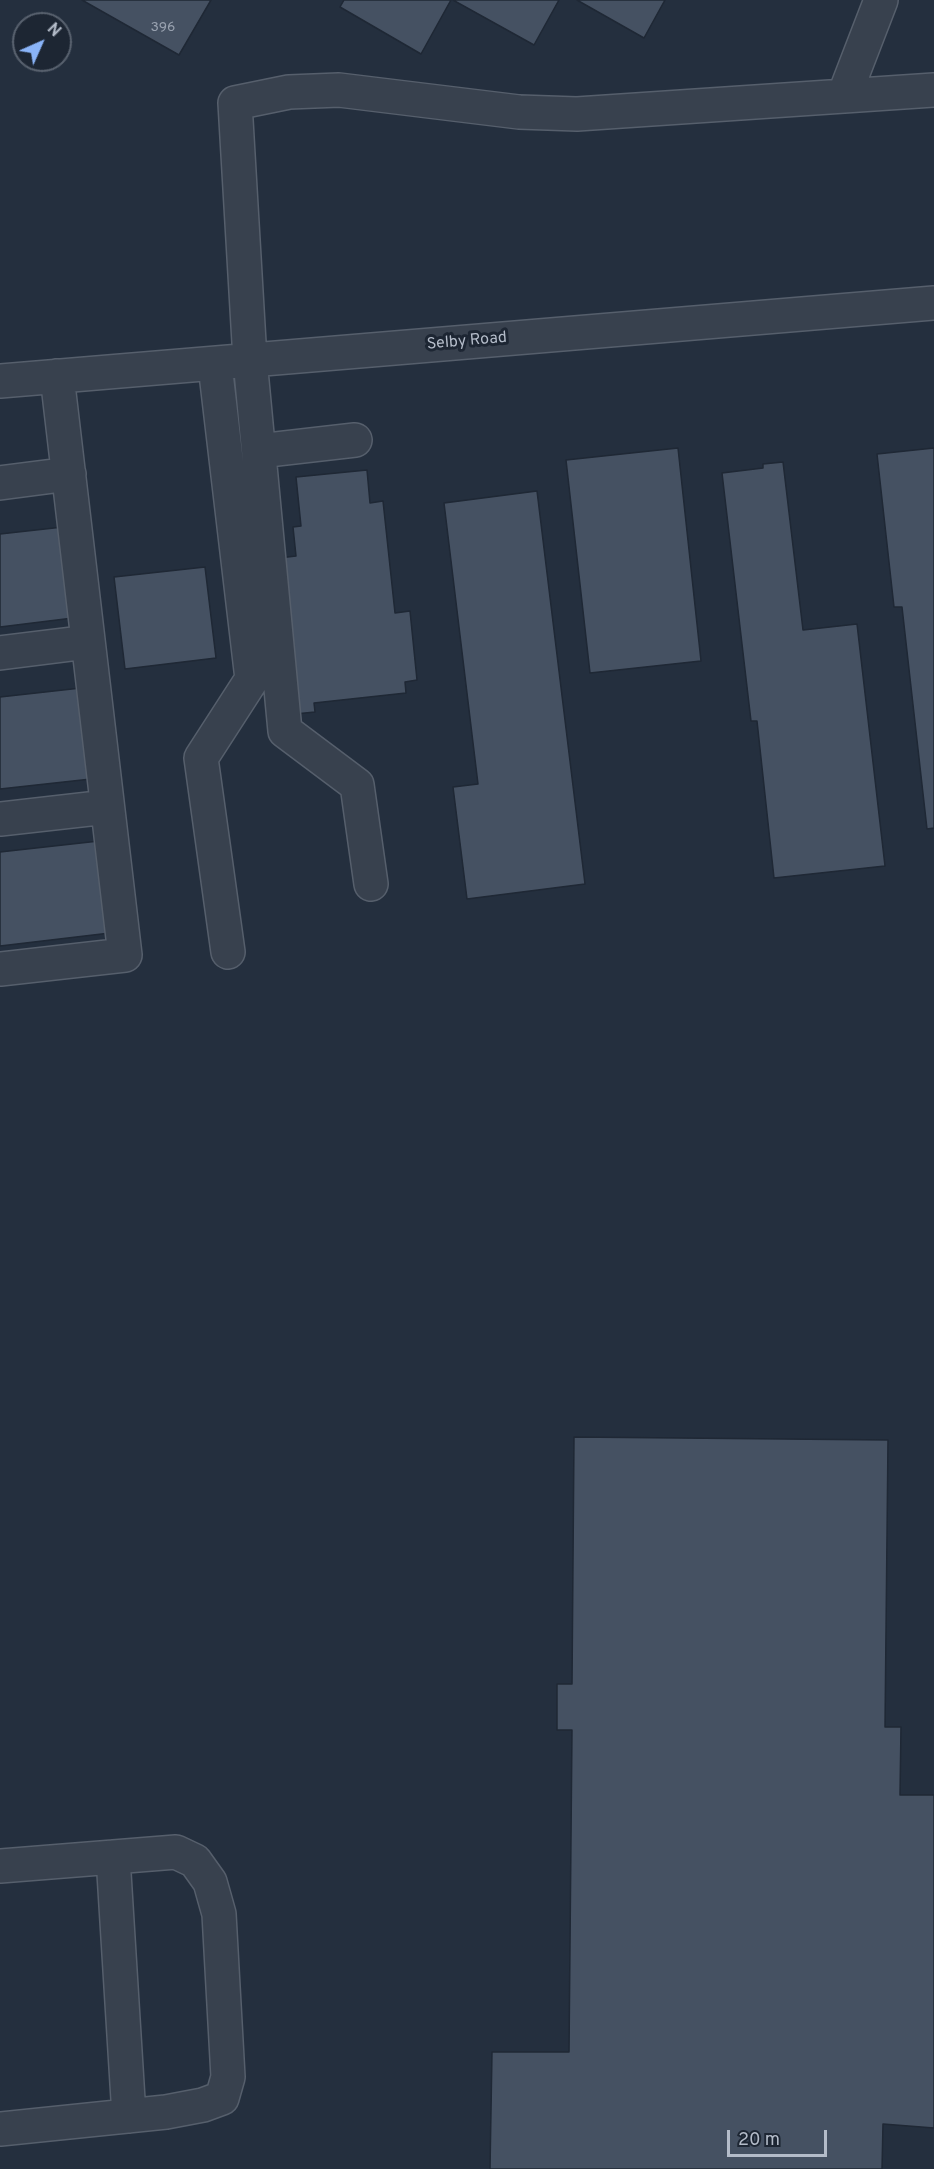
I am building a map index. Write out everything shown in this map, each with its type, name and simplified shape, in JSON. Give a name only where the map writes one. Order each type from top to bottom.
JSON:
[{"type":"street","points":[[844,96],[881,0]]},
{"type":"street","points":[[371,884],[357,785],[285,731],[250,360],[235,103],[289,92],[339,90],[519,112],[577,114],[934,90]]},
{"type":"street","name":"Selby Road","points":[[0,381],[215,365],[250,360],[934,303]]},
{"type":"street","points":[[215,365],[252,679],[201,758],[228,952]]},
{"type":"street","points":[[0,969],[125,955],[57,376]]},
{"type":"street","points":[[259,451],[355,440]]},
{"type":"street","points":[[0,483],[69,474]]},
{"type":"street","points":[[0,653],[88,642]]},
{"type":"street","points":[[0,819],[107,807]]},
{"type":"street","points":[[0,1866],[176,1852],[195,1861],[210,1882],[220,1925],[228,2077],[222,2098],[203,2105],[129,2116],[0,2128]]},
{"type":"street","points":[[113,1857],[129,2116]]},
{"type":"building","points":[[82,0],[211,0],[179,55]]},
{"type":"building","points":[[344,0],[451,0],[421,54],[340,7]]},
{"type":"building","points":[[453,0],[559,0],[534,45]]},
{"type":"building","points":[[577,0],[665,0],[644,38]]},
{"type":"building","points":[[678,448],[701,661],[590,673],[566,460]]},
{"type":"building","points":[[934,448],[934,828],[927,829],[902,607],[894,607],[877,454]]},
{"type":"building","points":[[783,462],[803,630],[857,624],[885,866],[774,878],[757,721],[751,721],[722,473],[763,468],[763,464]]},
{"type":"building","points":[[367,470],[370,503],[383,501],[395,613],[410,611],[417,680],[405,682],[406,693],[314,703],[315,712],[295,714],[279,558],[296,556],[293,527],[301,526],[296,477]]},
{"type":"building","points":[[537,491],[585,884],[467,899],[453,787],[478,784],[444,503]]},
{"type":"building","points":[[63,527],[73,618],[0,627],[0,534]]},
{"type":"building","points":[[205,567],[216,658],[125,669],[114,577]]},
{"type":"building","points":[[81,688],[91,779],[0,789],[0,697]]},
{"type":"building","points":[[99,841],[110,933],[0,946],[0,852]]},
{"type":"building","points":[[574,1437],[888,1440],[885,1727],[901,1727],[900,1795],[934,1795],[934,2128],[883,2124],[882,2169],[490,2169],[492,2052],[569,2052],[572,1730],[557,1730],[557,1684],[572,1684]]}]
